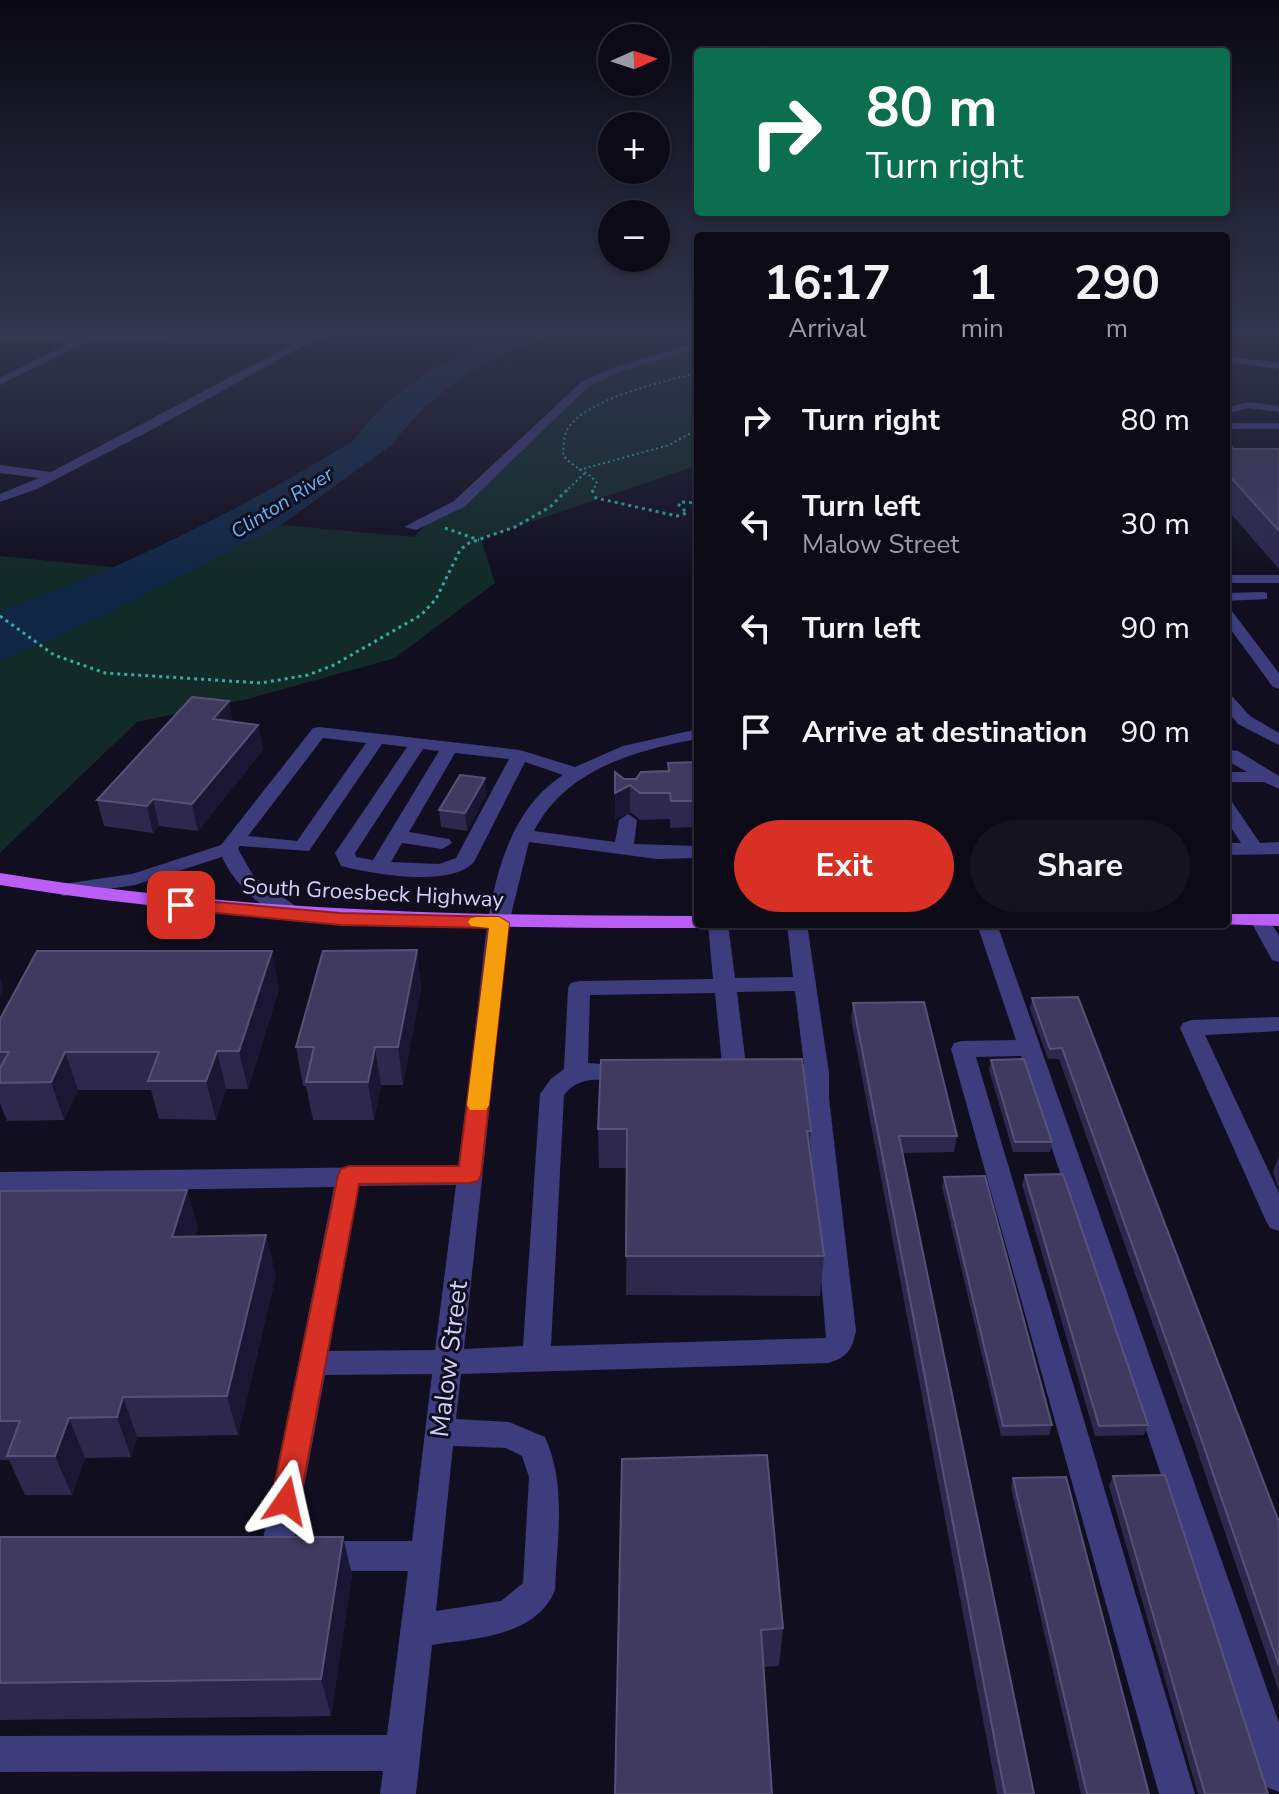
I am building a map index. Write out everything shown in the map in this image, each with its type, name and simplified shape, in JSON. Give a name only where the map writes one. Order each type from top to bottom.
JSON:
[{"type":"main road","name":"South Groesbeck Highway","points":[[0,879],[63,890],[297,916],[499,923],[694,922]]},
{"type":"main road","points":[[1230,920],[1269,920]]},
{"type":"street","points":[[0,498],[33,486],[174,414]]},
{"type":"street","points":[[411,527],[459,504],[473,493],[554,414]]},
{"type":"street","points":[[1230,426],[1279,426]]},
{"type":"street","points":[[0,469],[53,476]]},
{"type":"street","points":[[0,513],[33,486]]},
{"type":"street","points":[[1230,579],[1279,579]]},
{"type":"street","points":[[1230,597],[1262,596]]},
{"type":"street","points":[[1230,618],[1279,684]]},
{"type":"street","points":[[1235,720],[1279,720]]},
{"type":"street","points":[[1235,720],[1279,740]]},
{"type":"street","points":[[297,916],[261,895],[235,870],[232,844],[319,732],[520,755],[578,774]]},
{"type":"street","name":"Malow Street","points":[[398,1794],[499,923],[523,835],[545,800],[578,774],[660,740],[694,735]]},
{"type":"street","points":[[63,890],[135,879],[232,844],[302,847],[378,738]]},
{"type":"street","points":[[418,743],[345,853],[348,862],[441,870],[464,862],[520,755]]},
{"type":"street","points":[[379,866],[450,747]]},
{"type":"street","points":[[1230,755],[1274,780]]},
{"type":"street","points":[[1230,777],[1274,780]]},
{"type":"street","points":[[1230,812],[1255,849]]},
{"type":"street","points":[[624,848],[628,820]]},
{"type":"street","points":[[523,835],[657,853],[694,852]]},
{"type":"street","points":[[396,836],[442,843]]},
{"type":"street","points":[[1230,849],[1279,848]]},
{"type":"street","points":[[1269,920],[1279,955]]},
{"type":"street","points":[[718,928],[725,986],[727,1073],[817,1073]]},
{"type":"street","points":[[313,1363],[829,1351],[839,1345],[842,1331],[817,1098],[817,1073],[798,928]]},
{"type":"street","points":[[988,928],[1279,1774]]},
{"type":"street","points":[[576,1071],[579,988],[805,984]]},
{"type":"street","points":[[1279,1024],[1191,1028],[1279,1221]]},
{"type":"street","points":[[1030,1048],[962,1049],[1177,1794]]},
{"type":"street","points":[[536,1358],[552,1094],[559,1083],[576,1071],[655,1072]]},
{"type":"street","points":[[349,1175],[313,1363],[260,1557],[425,1556]]},
{"type":"street","points":[[0,1182],[470,1175]]},
{"type":"street","points":[[417,1631],[501,1617],[516,1611],[539,1590],[544,1477],[534,1447],[509,1435],[440,1432]]},
{"type":"street","points":[[0,1754],[157,1751],[403,1753]]},
{"type":"path","points":[[589,414],[574,421],[566,432],[563,455],[566,462],[597,483],[591,491],[592,495],[677,516],[687,513],[679,505],[680,502],[694,503]]},
{"type":"path","points":[[579,470],[669,445],[694,431]]},
{"type":"path","points":[[0,616],[54,655],[105,673],[193,677],[240,683],[285,680],[334,665],[421,615],[443,585],[460,550],[515,527],[550,507],[585,473]]},
{"type":"path","points":[[424,521],[479,540]]},
{"type":"green space","points":[[557,414],[694,414],[694,466],[481,539],[495,583],[395,658],[248,699],[137,722],[0,853],[0,556],[181,574],[281,525],[414,537],[431,518],[459,504]]},
{"type":"water","name":"Clinton River","points":[[377,414],[419,414],[393,444],[281,525],[91,622],[0,661],[0,611],[137,557],[225,514],[353,441]]},
{"type":"building","points":[[1230,444],[1233,449],[1279,449],[1279,531],[1230,476]]},
{"type":"building","points":[[192,697],[229,701],[213,719],[258,725],[192,804],[153,799],[147,806],[97,800]]},
{"type":"building","points":[[694,762],[694,801],[671,801],[670,793],[640,793],[630,785],[615,793],[615,772],[624,779],[636,779],[641,772],[669,771],[668,763]]},
{"type":"building","points":[[460,775],[485,778],[465,813],[439,810]]},
{"type":"building","points":[[417,950],[398,1047],[375,1047],[368,1082],[306,1082],[314,1047],[296,1047],[323,951]]},
{"type":"building","points":[[37,951],[272,951],[239,1051],[217,1051],[206,1081],[148,1081],[159,1052],[65,1052],[51,1082],[0,1083],[0,1068],[9,1052],[0,1052],[0,1019]]},
{"type":"building","points":[[1078,997],[1279,1522],[1279,1666],[1062,1048],[1050,1049],[1032,998]]},
{"type":"building","points":[[924,1002],[957,1136],[899,1136],[1034,1794],[1005,1794],[853,1003]]},
{"type":"building","points":[[802,1059],[811,1131],[807,1131],[824,1256],[626,1256],[627,1129],[598,1129],[601,1060]]},
{"type":"building","points":[[1024,1059],[1052,1142],[1015,1142],[991,1060]]},
{"type":"building","points":[[1063,1174],[1148,1425],[1099,1426],[1025,1175]]},
{"type":"building","points":[[985,1176],[1052,1425],[1003,1426],[944,1177]]},
{"type":"building","points":[[187,1190],[172,1237],[266,1235],[227,1396],[123,1397],[117,1417],[69,1418],[55,1456],[7,1456],[20,1421],[0,1421],[0,1191]]},
{"type":"building","points":[[767,1455],[783,1628],[761,1630],[772,1794],[615,1794],[622,1459]]},
{"type":"building","points":[[1165,1475],[1268,1794],[1205,1794],[1113,1476]]},
{"type":"building","points":[[1066,1477],[1149,1794],[1087,1794],[1013,1478]]},
{"type":"building","points":[[0,1537],[343,1537],[321,1679],[0,1683]]},
{"type":"slow traffic","points":[[477,922],[499,923],[478,1105]]},
{"type":"route","points":[[181,905],[340,919],[499,923],[470,1175],[349,1175],[286,1501]]}]
